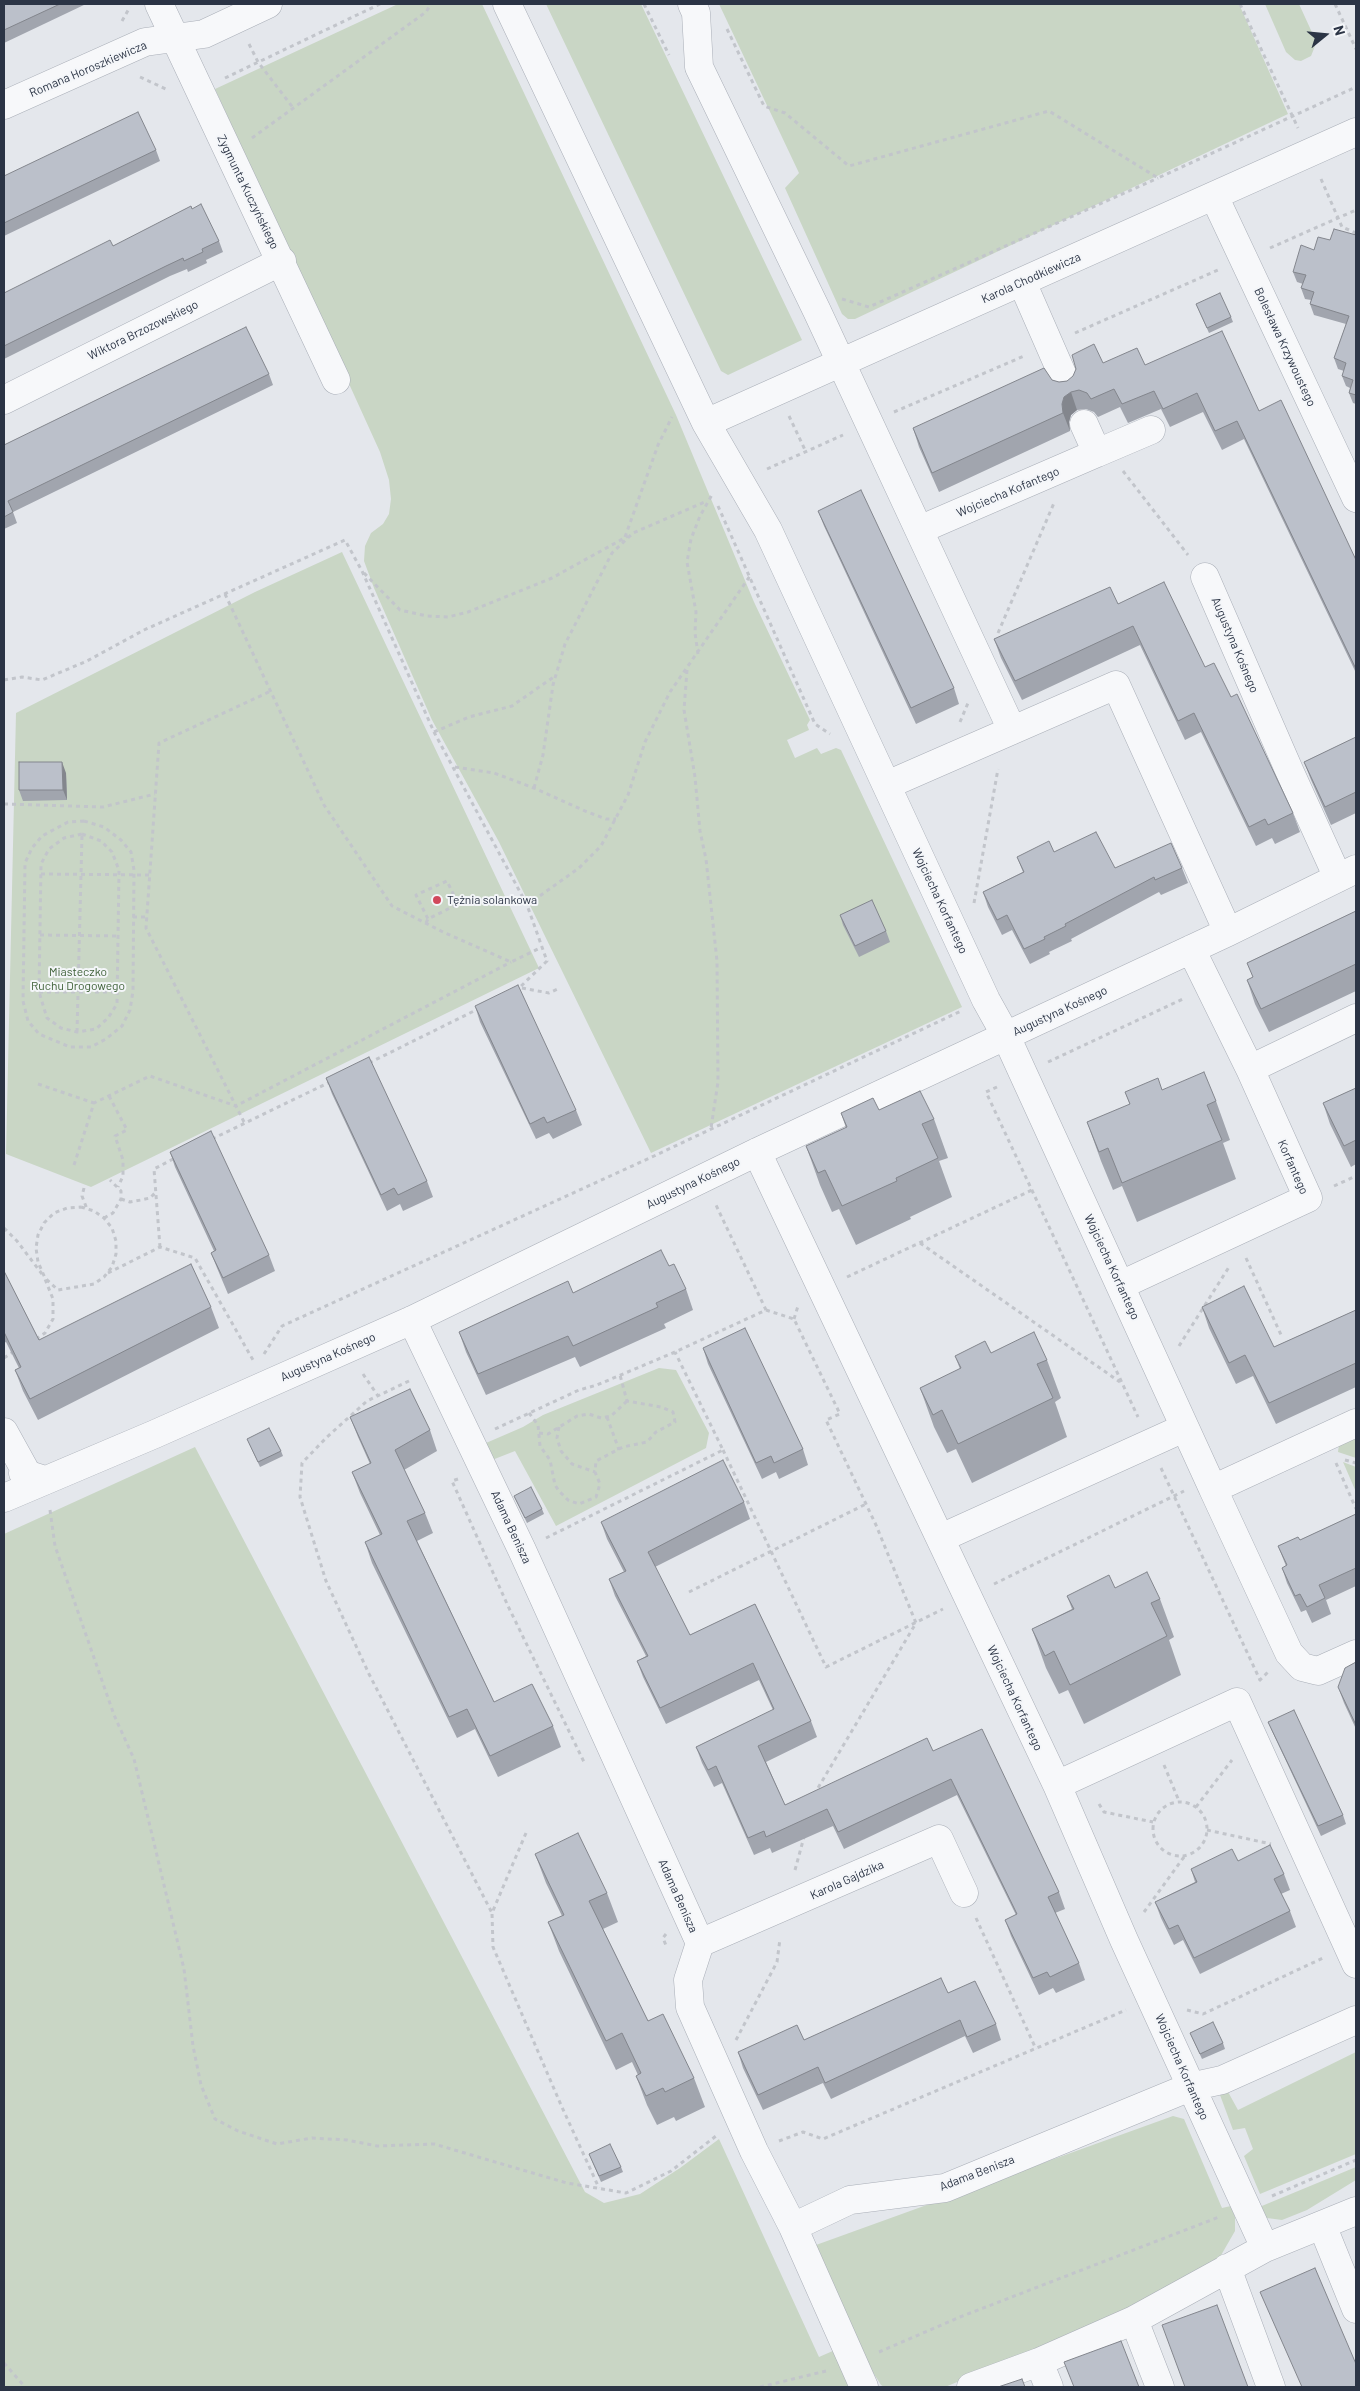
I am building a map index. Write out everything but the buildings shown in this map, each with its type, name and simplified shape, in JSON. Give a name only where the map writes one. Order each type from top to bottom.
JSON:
[{"type":"street","name":"Zygmunta Kuczyńskiego","points":[[158,4],[282,261],[336,380]]},
{"type":"street","name":"Romana Horoszkiewicza","points":[[4,105],[145,42],[204,34],[268,4]]},
{"type":"street","name":"Wojciecha Korfantego","points":[[506,4],[706,423],[768,530],[986,1000],[1006,1036],[1121,1285],[1184,1428],[1289,1653],[1302,1667],[1318,1670],[1356,1654]]},
{"type":"street","points":[[692,4],[696,13],[699,66],[817,311],[984,668],[1008,732]]},
{"type":"street","name":"Karola Chodkiewicza","points":[[706,423],[1356,132]]},
{"type":"street","name":"Bolesława Krzywoustego","points":[[1214,196],[1356,498]]},
{"type":"street","name":"Wiktora Brzozowskiego","points":[[4,400],[282,261]]},
{"type":"street","points":[[1022,282],[1067,385]]},
{"type":"street","points":[[1084,424],[1101,451]]},
{"type":"street","name":"Wojciecha Kofantego","points":[[919,530],[1151,430]]},
{"type":"street","name":"Augustyna Kośnego","points":[[4,1498],[412,1320],[757,1152],[1228,932],[1347,874],[1289,770],[1205,577]]},
{"type":"street","points":[[887,785],[1116,685],[1228,932]]},
{"type":"street","name":"Korfantego","points":[[1121,1285],[1238,1240],[1308,1198],[1250,1069],[1191,949]]},
{"type":"street","points":[[1250,1069],[1356,1018]]},
{"type":"street","name":"Wojciecha Korfantego","points":[[757,1152],[941,1538],[1066,1781],[1124,1940],[1265,2248]]},
{"type":"street","name":"Adama Benisza","points":[[412,1320],[522,1550],[700,1943],[688,1980],[690,2007],[754,2151],[793,2228],[850,2200],[945,2188],[1190,2087],[1222,2080],[1356,2020]]},
{"type":"street","points":[[1213,1489],[1356,1423]]},
{"type":"street","points":[[941,1538],[1184,1428]]},
{"type":"street","points":[[4,1432],[25,1470],[23,1474],[45,1480]]},
{"type":"street","points":[[1066,1781],[1154,1742],[1237,1702],[1352,1955]]},
{"type":"street","name":"Karola Gajdzika","points":[[700,1943],[940,1839],[964,1893]]},
{"type":"street","points":[[971,2387],[1044,2375],[1134,2320],[1265,2248],[1356,2211]]},
{"type":"street","points":[[1322,2226],[1356,2309]]},
{"type":"street","points":[[793,2228],[859,2375]]},
{"type":"street","points":[[1227,2268],[1271,2387]]},
{"type":"street","points":[[1134,2320],[1160,2387]]},
{"type":"path","points":[[230,153],[294,109],[426,12],[431,4]]},
{"type":"path","points":[[1240,4],[1293,116],[1342,227],[1356,233]]},
{"type":"path","points":[[1335,4],[1356,50]]},
{"type":"path","points":[[726,28],[764,106],[785,113],[849,166],[1049,111],[1158,178]]},
{"type":"path","points":[[258,62],[294,109]]},
{"type":"path","points":[[817,311],[842,299],[869,307],[1356,87]]},
{"type":"path","points":[[623,542],[658,445],[673,415]]},
{"type":"path","points":[[1101,451],[1205,577]]},
{"type":"path","points":[[943,760],[1070,466]]},
{"type":"path","points":[[698,654],[695,633],[696,612],[687,562],[691,539],[713,493]]},
{"type":"path","points":[[362,571],[400,610],[427,616],[448,617],[468,612],[552,578],[625,537],[708,501]]},
{"type":"path","points":[[534,788],[556,676],[565,644],[612,553],[633,534]]},
{"type":"path","points":[[4,680],[22,677],[42,680],[87,661],[144,630],[345,540],[362,571],[434,732],[527,905],[548,961],[521,988],[513,992]]},
{"type":"path","points":[[527,905],[579,868],[601,846],[617,819],[628,794],[645,742],[670,692],[687,670],[750,576]]},
{"type":"path","points":[[225,594],[324,805],[392,906],[426,924],[511,962]]},
{"type":"path","points":[[687,670],[685,718],[695,777],[700,831],[706,859],[717,961],[718,1082],[711,1129]]},
{"type":"path","points":[[434,732],[469,717],[512,706],[556,676]]},
{"type":"path","points":[[244,1122],[146,928],[160,743],[271,691]]},
{"type":"path","points":[[973,906],[1008,732]]},
{"type":"path","points":[[454,767],[494,773],[606,819],[617,819]]},
{"type":"path","points":[[4,804],[103,807],[155,794]]},
{"type":"path","points":[[68,822],[91,823],[104,827],[122,840],[131,852],[134,875],[134,917],[133,992],[130,1010],[122,1026],[106,1039],[91,1047],[70,1047],[39,1034],[28,1021],[22,1001],[25,863],[32,848],[42,836],[68,822]]},
{"type":"path","points":[[77,1032],[82,834]]},
{"type":"path","points":[[82,834],[101,840],[112,852],[119,875],[117,1004],[108,1018],[96,1029],[77,1032],[60,1028],[47,1018],[39,992],[41,874],[41,864],[49,849],[64,838],[82,834]]},
{"type":"path","points":[[41,874],[150,875]]},
{"type":"path","points":[[426,924],[428,919],[458,904],[447,881],[416,895],[428,919]]},
{"type":"path","points":[[134,917],[147,917]]},
{"type":"path","points":[[40,935],[118,936]]},
{"type":"path","points":[[38,1084],[94,1103],[150,1076],[236,1106],[542,947]]},
{"type":"path","points":[[521,988],[549,994],[560,988]]},
{"type":"path","points":[[39,992],[117,992]]},
{"type":"path","points":[[245,1366],[263,1357],[282,1326],[711,1129],[986,1000]]},
{"type":"path","points":[[364,1065],[489,1004]]},
{"type":"path","points":[[211,1140],[338,1077]]},
{"type":"path","points":[[110,1096],[127,1130],[115,1136],[123,1160],[123,1176],[118,1187]]},
{"type":"path","points":[[74,1165],[94,1103]]},
{"type":"path","points":[[160,1247],[154,1169],[178,1157]]},
{"type":"path","points":[[703,1178],[766,1310]]},
{"type":"path","points":[[104,1218],[113,1213],[121,1199],[118,1187],[110,1180]]},
{"type":"path","points":[[84,1188],[82,1196],[87,1209]]},
{"type":"path","points":[[812,1797],[916,1623],[866,1504],[826,1420],[840,1414],[794,1319],[800,1299],[1032,1190]]},
{"type":"path","points":[[121,1199],[130,1202],[150,1198],[156,1193]]},
{"type":"path","points":[[31,1342],[45,1333],[53,1319],[53,1299],[36,1248],[38,1235],[44,1223],[54,1213],[67,1208],[80,1207],[94,1211],[104,1218],[112,1228],[116,1241],[116,1254],[108,1273]]},
{"type":"path","points":[[4,1228],[17,1241],[45,1278],[58,1290],[94,1284],[108,1273],[160,1247],[195,1258],[254,1362]]},
{"type":"path","points":[[1238,1240],[1282,1337]]},
{"type":"path","points":[[1161,1374],[1238,1240]]},
{"type":"path","points":[[920,1242],[1121,1383]]},
{"type":"path","points":[[470,1442],[579,1390],[675,1352],[766,1310],[794,1319]]},
{"type":"path","points":[[4,1358],[17,1350]]},
{"type":"path","points":[[522,1550],[723,1450],[675,1352]]},
{"type":"path","points":[[363,1374],[378,1396]]},
{"type":"path","points":[[620,1375],[627,1401]]},
{"type":"path","points":[[410,1380],[367,1401],[302,1463],[300,1498],[326,1581],[429,1794],[492,1913]]},
{"type":"path","points":[[529,1413],[538,1425],[540,1446],[550,1460],[556,1485],[568,1500],[579,1504],[596,1497],[600,1484],[595,1472],[596,1461],[619,1450],[647,1442],[656,1432],[675,1422],[673,1412],[661,1407],[627,1401]]},
{"type":"path","points":[[539,1433],[548,1434],[577,1416],[589,1414],[601,1418],[607,1417],[621,1408],[627,1401]]},
{"type":"path","points":[[607,1417],[619,1450]]},
{"type":"path","points":[[559,1427],[557,1438],[561,1451],[572,1464],[595,1472]]},
{"type":"path","points":[[1333,1456],[1356,1508]]},
{"type":"path","points":[[465,1475],[452,1482],[508,1606],[587,1769]]},
{"type":"path","points":[[45,1480],[55,1546],[114,1715],[134,1760],[184,1969],[193,2046],[202,2085],[215,2119],[238,2131],[277,2144],[312,2138],[346,2140],[377,2146],[434,2144],[568,2183],[626,2193],[671,2171],[721,2132]]},
{"type":"path","points":[[690,1592],[866,1504]]},
{"type":"path","points":[[1196,1807],[1252,1733]]},
{"type":"path","points":[[1154,1742],[1179,1802]]},
{"type":"path","points":[[1066,1781],[1104,1812],[1153,1822]]},
{"type":"path","points":[[1124,1940],[1184,1856],[1200,1847],[1207,1830],[1202,1813],[1196,1807],[1179,1802],[1162,1808],[1153,1822],[1152,1831],[1159,1847],[1175,1856],[1184,1856]]},
{"type":"path","points":[[716,2063],[728,2056],[777,1962],[784,1907],[807,1828]]},
{"type":"path","points":[[1207,1830],[1306,1852]]},
{"type":"path","points":[[526,1833],[492,1913],[493,1947],[599,2188]]},
{"type":"path","points":[[964,1893],[1036,2048]]},
{"type":"path","points":[[667,1933],[663,1938],[670,1953]]},
{"type":"path","points":[[754,2151],[803,2132],[823,2139],[1133,2008],[1152,2002],[1203,2014],[1352,1955]]},
{"type":"path","points":[[760,2387],[859,2375],[960,2316],[1246,2207],[1356,2160]]},
{"type":"path","points":[[4,2362],[24,2387]]},
{"type":"green space","points":[[398,4],[482,4],[676,415],[754,602],[810,720],[807,725],[809,730],[787,740],[795,758],[817,748],[821,754],[836,748],[841,750],[962,1007],[651,1153],[499,842],[432,720],[374,588],[364,561],[365,546],[371,533],[383,524],[389,514],[391,499],[389,480],[380,452],[215,89]]},
{"type":"green space","points":[[546,4],[641,4],[802,340],[728,375],[721,371]]},
{"type":"green space","points":[[719,4],[1239,4],[1288,114],[855,319],[848,319],[842,314],[785,188],[799,173]]},
{"type":"green space","points":[[1265,4],[1299,4],[1315,39],[1315,46],[1311,56],[1301,61],[1295,60],[1286,52]]},
{"type":"green space","name":"Miasteczko Ruchu Drogowego","points":[[342,552],[539,968],[91,1187],[6,1154],[16,713],[255,592]]},
{"type":"green space","points":[[659,1368],[676,1370],[709,1433],[706,1448],[556,1526],[515,1451],[492,1460],[486,1443],[523,1427],[543,1415]]},
{"type":"green space","points":[[1356,1435],[1356,1458],[1338,1452],[1339,1444]]},
{"type":"green space","points":[[195,1447],[585,2192],[604,2203],[640,2194],[680,2168],[719,2139],[819,2357],[835,2350],[851,2387],[4,2387],[4,1534]]},
{"type":"green space","points":[[1343,1462],[1356,1467],[1356,1492]]},
{"type":"green space","points":[[1356,2052],[1356,2154],[1260,2194],[1244,2156],[1253,2149],[1245,2128],[1233,2130],[1220,2095],[1227,2090],[1238,2110]]},
{"type":"green space","points":[[1173,2116],[1184,2119],[1222,2208],[1231,2206],[1235,2217],[1235,2231],[1216,2264],[1118,2316],[945,2387],[884,2387],[881,2385],[867,2363],[816,2245]]},
{"type":"green space","points":[[1356,2167],[1356,2180],[1307,2210],[1282,2220],[1267,2218],[1257,2208]]},
{"type":"place","name":"Tężnia solankowa","points":[[437,900]]}]
